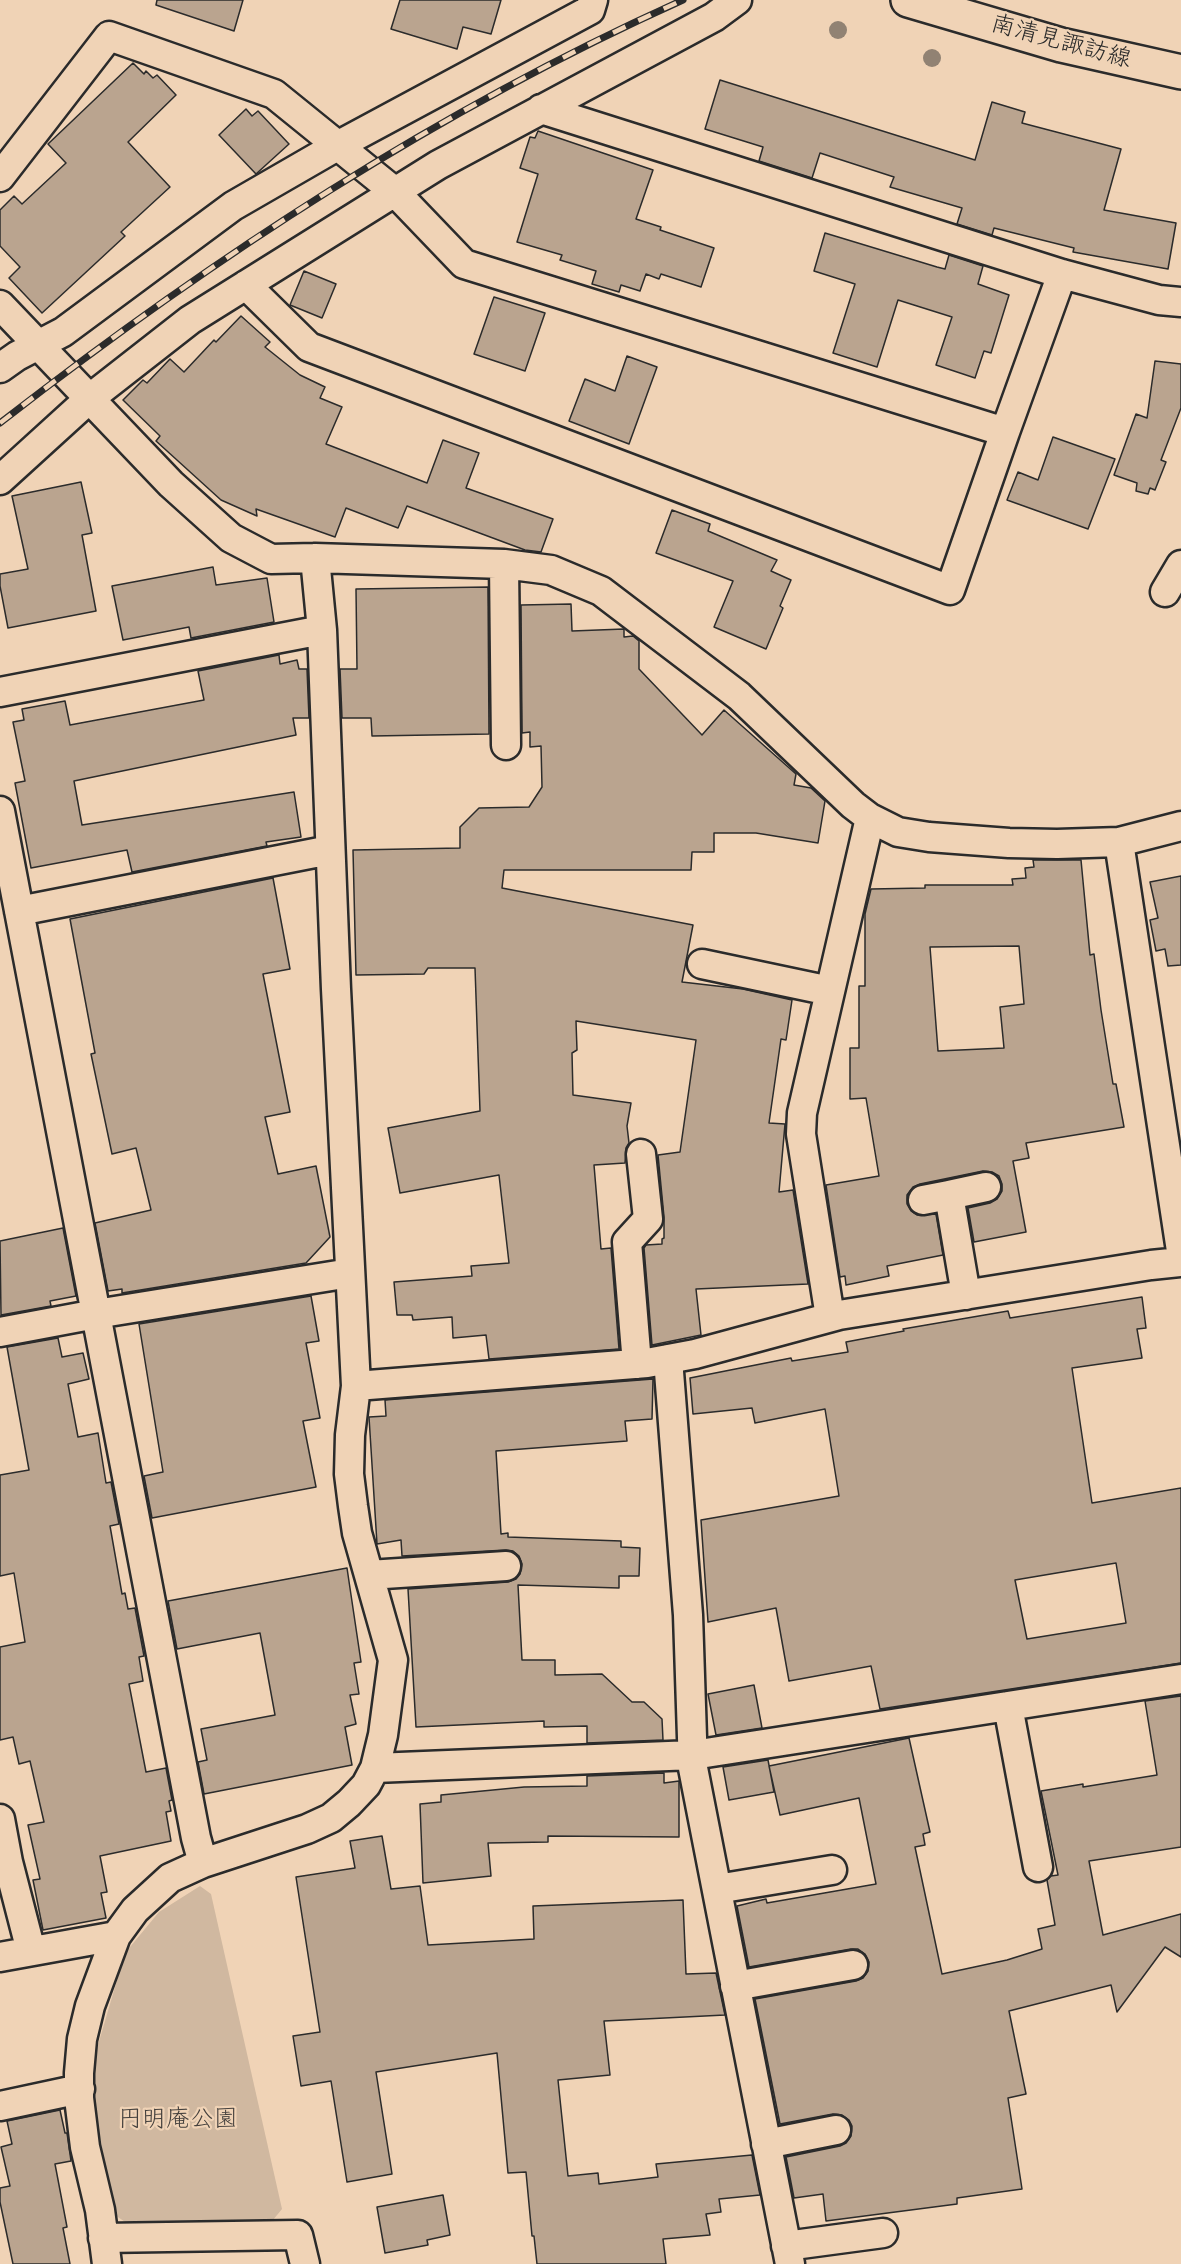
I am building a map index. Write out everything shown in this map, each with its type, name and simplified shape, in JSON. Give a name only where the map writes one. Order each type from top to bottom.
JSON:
[{"type":"street","points":[[0,369],[16,356],[63,332],[233,206],[337,146],[590,10],[593,0]]},
{"type":"street","points":[[0,480],[89,399],[190,320],[438,165],[714,17],[737,0]]},
{"type":"street","name":"南清見諏訪線","points":[[908,0],[1061,45],[1181,72]]},
{"type":"street","points":[[0,177],[109,36],[274,94],[395,192],[464,264],[1005,432]]},
{"type":"street","points":[[541,109],[1062,274],[1159,300],[1181,302]]},
{"type":"street","points":[[246,285],[309,347],[950,590],[1062,274]]},
{"type":"street","points":[[0,305],[171,484],[231,538],[271,559],[315,558],[504,564],[551,570],[601,591],[739,696],[870,818],[898,832],[929,837],[1018,843],[1119,842],[1181,826]]},
{"type":"street","points":[[305,2264],[298,2235],[105,2251],[100,2210],[85,2147],[79,2073],[82,2039],[90,2006],[116,1936],[135,1910],[170,1878],[210,1867],[331,1818],[366,1785],[375,1768],[383,1735],[393,1660],[357,1533],[349,1474],[350,1435],[356,1386],[330,850],[322,630],[315,558]]},
{"type":"street","points":[[504,564],[506,745]]},
{"type":"street","points":[[1165,592],[1181,565]]},
{"type":"street","points":[[0,692],[322,630]]},
{"type":"street","points":[[0,811],[196,1838],[210,1867]]},
{"type":"street","points":[[830,1317],[801,1134],[802,1113],[870,818]]},
{"type":"street","points":[[1119,842],[1181,1251]]},
{"type":"street","points":[[19,911],[330,850]]},
{"type":"street","points":[[702,964],[830,990]]},
{"type":"street","points":[[637,1364],[627,1242],[648,1220],[641,1154]]},
{"type":"street","points":[[966,1295],[936,1198],[986,1187]]},
{"type":"street","points":[[356,1386],[637,1364],[695,1354],[830,1317],[1181,1262]]},
{"type":"street","points":[[0,1332],[350,1273]]},
{"type":"street","points":[[668,1359],[688,1615],[693,1768],[788,2255],[883,2234]]},
{"type":"street","points":[[369,1575],[507,1566]]},
{"type":"street","points":[[375,1768],[693,1755],[1181,1679]]},
{"type":"street","points":[[1008,1706],[1038,1868]]},
{"type":"street","points":[[0,1820],[8,1862],[31,1952]]},
{"type":"street","points":[[717,1889],[832,1870]]},
{"type":"street","points":[[0,1957],[116,1936]]},
{"type":"street","points":[[735,1986],[853,1965]]},
{"type":"street","points":[[0,2106],[80,2089]]},
{"type":"street","points":[[766,2144],[836,2130]]},
{"type":"green space","name":"円明庵公園","points":[[200,1886],[211,1894],[282,2209],[273,2220],[128,2224],[115,2215],[93,2109],[95,2055],[125,1953],[159,1912]]},
{"type":"building","points":[[157,0],[243,0],[234,31],[156,5]]},
{"type":"building","points":[[400,0],[501,0],[491,34],[463,27],[457,49],[391,29]]},
{"type":"building","points":[[133,63],[144,74],[146,71],[153,78],[157,75],[176,95],[128,142],[170,187],[121,232],[125,236],[42,313],[9,278],[20,267],[0,246],[0,210],[14,196],[22,204],[66,163],[48,144]]},
{"type":"building","points":[[720,80],[975,160],[992,102],[1025,112],[1022,123],[1121,149],[1104,210],[1176,223],[1168,269],[1073,252],[1074,248],[994,228],[992,235],[957,224],[962,208],[890,187],[894,177],[820,153],[812,178],[759,161],[763,147],[705,129]]},
{"type":"building","points":[[246,109],[252,116],[258,111],[289,144],[256,174],[219,135]]},
{"type":"building","points":[[538,131],[653,170],[636,219],[661,227],[660,230],[714,248],[701,287],[661,274],[659,279],[646,274],[640,291],[621,285],[619,292],[592,284],[596,271],[560,260],[562,255],[517,242],[538,174],[520,168],[530,137],[535,138]]},
{"type":"building","points":[[825,233],[945,269],[949,255],[983,266],[978,284],[1009,295],[991,353],[984,351],[975,378],[936,365],[952,317],[898,300],[877,367],[833,353],[855,284],[814,271]]},
{"type":"building","points":[[304,271],[336,284],[322,318],[290,305]]},
{"type":"building","points":[[494,297],[545,313],[525,371],[474,354]]},
{"type":"building","points":[[241,316],[270,342],[265,347],[300,375],[325,387],[320,398],[342,407],[326,444],[427,483],[443,440],[479,453],[466,488],[553,519],[541,552],[525,550],[407,506],[398,528],[346,508],[335,537],[256,509],[257,516],[221,500],[156,441],[160,436],[123,400],[143,380],[147,383],[170,359],[184,372],[214,340],[216,342]]},
{"type":"building","points":[[627,356],[657,367],[629,444],[569,421],[585,379],[615,391]]},
{"type":"building","points":[[1155,361],[1181,364],[1181,408],[1161,460],[1166,462],[1155,490],[1150,488],[1148,494],[1136,491],[1137,483],[1114,475],[1136,414],[1147,418]]},
{"type":"building","points":[[1053,437],[1115,459],[1088,529],[1007,500],[1018,472],[1038,480]]},
{"type":"building","points":[[81,482],[92,533],[82,535],[96,611],[8,628],[0,574],[28,569],[12,496]]},
{"type":"building","points":[[672,510],[710,524],[708,531],[777,560],[771,571],[791,580],[780,606],[783,608],[766,649],[714,627],[733,581],[656,553]]},
{"type":"building","points":[[213,567],[216,585],[267,578],[274,622],[191,638],[189,627],[123,640],[112,586]]},
{"type":"building","points":[[488,587],[489,734],[372,736],[371,718],[342,718],[340,669],[357,669],[356,589]]},
{"type":"building","points":[[571,604],[572,631],[624,629],[624,637],[633,636],[639,641],[639,669],[702,735],[724,710],[796,774],[794,785],[811,788],[825,801],[818,843],[756,833],[714,833],[714,852],[692,852],[691,870],[504,870],[502,888],[693,925],[682,982],[743,989],[792,1000],[786,1040],[781,1039],[769,1123],[785,1124],[779,1192],[793,1190],[808,1284],[696,1289],[701,1335],[652,1345],[644,1248],[646,1245],[662,1244],[664,1238],[658,1155],[680,1152],[696,1040],[576,1021],[577,1050],[572,1053],[573,1095],[631,1103],[627,1126],[629,1143],[626,1148],[625,1163],[594,1165],[601,1249],[611,1248],[619,1349],[489,1359],[486,1335],[453,1338],[452,1317],[413,1320],[412,1315],[397,1315],[394,1282],[472,1276],[471,1266],[509,1263],[499,1175],[400,1193],[388,1128],[480,1111],[475,968],[428,968],[424,974],[356,975],[353,850],[460,848],[460,827],[479,808],[529,807],[542,787],[541,746],[530,747],[530,732],[522,733],[521,605]]},
{"type":"building","points":[[279,655],[280,664],[297,660],[299,669],[307,669],[309,718],[293,718],[296,735],[74,781],[82,825],[294,792],[301,837],[266,842],[267,846],[132,872],[127,850],[31,868],[15,783],[25,781],[13,722],[24,720],[22,709],[65,701],[70,725],[204,700],[198,671]]},
{"type":"building","points":[[1033,860],[1081,860],[1090,955],[1094,954],[1113,1084],[1116,1084],[1124,1127],[1026,1143],[1029,1158],[1013,1161],[1026,1232],[974,1242],[968,1208],[990,1203],[997,1199],[1002,1191],[999,1176],[992,1172],[983,1171],[913,1187],[907,1195],[907,1204],[917,1215],[936,1214],[943,1255],[887,1266],[889,1276],[846,1285],[845,1276],[840,1277],[826,1185],[879,1176],[866,1098],[850,1099],[850,1048],[859,1048],[859,986],[865,986],[865,914],[871,889],[925,888],[925,885],[1013,885],[1012,879],[1026,878],[1025,868],[1034,867]],"holes":[[[1019,946],[1024,1004],[1000,1007],[1004,1048],[938,1051],[930,947]]]},
{"type":"building","points":[[1181,876],[1181,965],[1168,966],[1165,949],[1156,951],[1150,920],[1158,918],[1150,882]]},
{"type":"building","points":[[273,878],[290,969],[263,974],[290,1112],[265,1117],[278,1174],[316,1166],[330,1237],[306,1263],[122,1293],[122,1289],[108,1291],[95,1223],[151,1210],[136,1148],[112,1154],[91,1054],[95,1053],[70,919]]},
{"type":"building","points":[[63,1228],[76,1296],[50,1301],[51,1306],[1,1315],[0,1241]]},
{"type":"building","points":[[311,1296],[319,1341],[306,1343],[320,1418],[303,1421],[316,1487],[152,1518],[144,1476],[163,1472],[139,1324]]},
{"type":"building","points":[[1142,1297],[1146,1328],[1137,1329],[1142,1358],[1072,1368],[1092,1503],[1181,1488],[1181,1663],[880,1709],[871,1666],[789,1681],[776,1608],[708,1622],[701,1520],[839,1496],[825,1409],[755,1423],[752,1408],[693,1414],[690,1378],[791,1358],[792,1361],[848,1352],[846,1342],[904,1331],[903,1329],[1008,1311],[1010,1318]],"holes":[[[1116,1563],[1126,1623],[1027,1639],[1015,1580]]]},
{"type":"building","points":[[58,1338],[62,1357],[83,1353],[89,1379],[68,1384],[78,1437],[98,1433],[106,1483],[111,1482],[119,1524],[110,1526],[122,1594],[125,1593],[128,1609],[135,1608],[144,1656],[139,1657],[143,1681],[129,1684],[146,1772],[166,1768],[172,1800],[169,1801],[171,1811],[166,1812],[171,1841],[100,1856],[107,1892],[101,1893],[106,1918],[43,1930],[33,1880],[40,1879],[28,1825],[44,1822],[30,1761],[19,1764],[13,1737],[0,1740],[0,1647],[25,1642],[14,1573],[0,1576],[0,1475],[29,1470],[7,1347]]},
{"type":"building","points":[[653,1379],[652,1419],[625,1421],[627,1441],[496,1451],[501,1534],[508,1533],[508,1537],[621,1541],[621,1547],[640,1548],[639,1576],[619,1576],[619,1588],[518,1585],[522,1660],[555,1660],[555,1675],[602,1674],[632,1702],[644,1702],[662,1719],[663,1740],[587,1743],[587,1726],[544,1727],[544,1721],[416,1727],[408,1589],[508,1582],[516,1579],[520,1574],[522,1564],[519,1556],[513,1551],[506,1550],[402,1556],[401,1540],[377,1544],[369,1417],[386,1416],[385,1400]]},
{"type":"building","points":[[347,1568],[361,1662],[354,1663],[359,1694],[350,1695],[356,1724],[345,1727],[352,1765],[204,1794],[198,1762],[207,1760],[201,1729],[275,1715],[260,1633],[177,1649],[168,1601]]},
{"type":"building","points":[[754,1685],[762,1728],[716,1735],[708,1694]]},
{"type":"building","points":[[1181,1696],[1181,1847],[1089,1861],[1103,1935],[1181,1914],[1181,1957],[1165,1947],[1117,2012],[1111,1985],[1009,2011],[1026,2094],[1008,2098],[1022,2189],[957,2198],[957,2204],[826,2221],[823,2194],[794,2198],[786,2157],[840,2146],[846,2143],[851,2136],[852,2126],[849,2120],[842,2115],[833,2114],[780,2124],[755,1999],[856,1981],[863,1978],[868,1971],[869,1962],[865,1954],[858,1949],[851,1949],[749,1967],[737,1906],[766,1899],[767,1903],[876,1884],[859,1798],[780,1815],[769,1766],[909,1738],[930,1832],[923,1834],[925,1845],[915,1847],[942,1974],[1007,1960],[1042,1949],[1038,1929],[1055,1925],[1047,1880],[1051,1876],[1058,1875],[1041,1791],[1157,1775],[1145,1701]]},
{"type":"building","points":[[768,1760],[774,1792],[729,1800],[723,1767]]},
{"type":"building","points":[[664,1773],[664,1783],[679,1781],[679,1837],[548,1836],[548,1842],[488,1843],[491,1876],[423,1883],[420,1804],[441,1802],[441,1795],[524,1787],[587,1786],[587,1776]]},
{"type":"building","points":[[382,1836],[391,1889],[420,1886],[428,1945],[534,1939],[533,1906],[683,1900],[686,1974],[716,1973],[725,2015],[604,2021],[610,2075],[558,2080],[568,2176],[598,2173],[599,2184],[658,2177],[656,2164],[752,2155],[760,2195],[719,2199],[721,2212],[706,2214],[710,2235],[663,2239],[666,2264],[537,2264],[526,2172],[508,2173],[497,2053],[376,2072],[392,2174],[347,2182],[331,2081],[301,2086],[293,2036],[320,2032],[296,1877],[355,1868],[350,1841]]},
{"type":"building","points":[[60,2110],[65,2133],[67,2133],[71,2161],[55,2164],[67,2227],[63,2228],[70,2264],[13,2264],[0,2202],[0,2188],[10,2186],[1,2147],[12,2144],[7,2121]]},
{"type":"building","points":[[443,2195],[450,2235],[427,2240],[428,2245],[385,2253],[377,2207]]},
{"type":"railway","points":[[0,423],[162,303],[329,191],[503,89],[683,0]]}]
